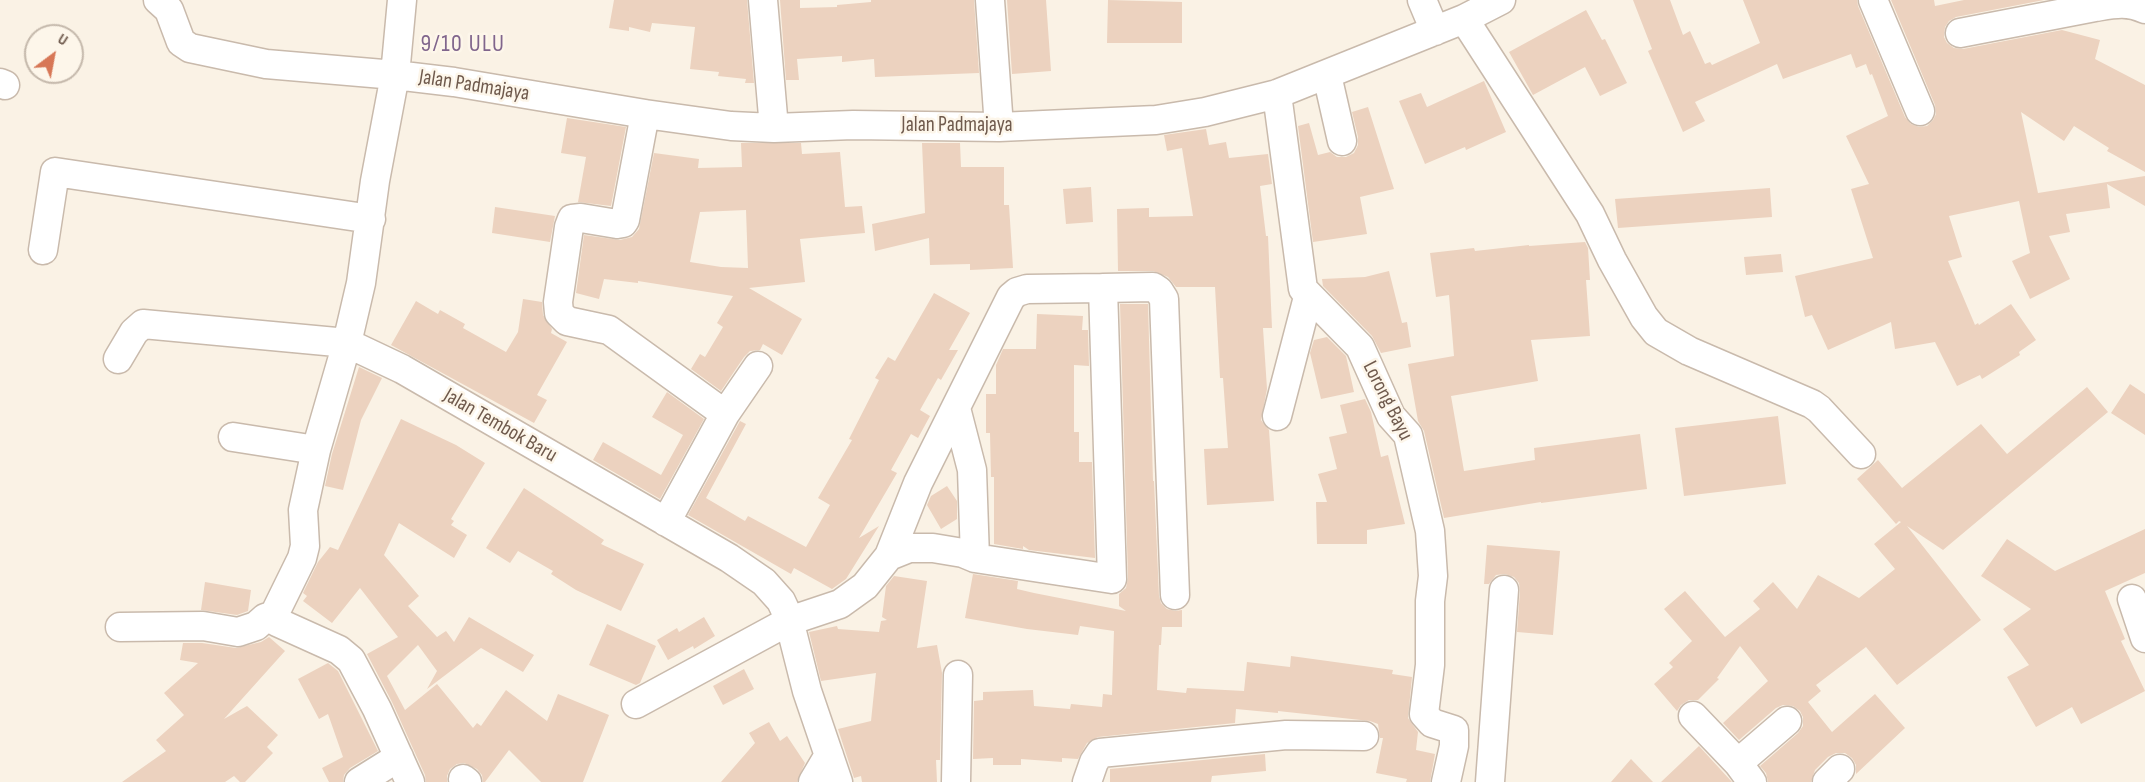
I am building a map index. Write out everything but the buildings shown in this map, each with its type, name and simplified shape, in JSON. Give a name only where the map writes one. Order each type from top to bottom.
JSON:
[{"type":"street","name":"Jalan Padmajaya","points":[[158,0],[169,10],[181,42],[190,48],[266,64],[454,82],[645,114],[731,126],[774,128],[853,125],[999,127],[1156,120],[1277,94],[1436,31],[1501,0]]},
{"type":"street","points":[[120,627],[203,626],[238,632],[256,626],[274,615],[302,558],[305,546],[303,510],[316,450],[347,343],[361,283],[375,181],[395,75],[402,0]]},
{"type":"street","points":[[763,0],[774,128]]},
{"type":"street","points":[[990,0],[999,127]]},
{"type":"street","points":[[1422,0],[1436,31]]},
{"type":"street","points":[[1873,0],[1920,111]]},
{"type":"street","points":[[1960,33],[2094,3],[2121,2],[2145,9]]},
{"type":"street","points":[[1464,19],[1590,214],[1612,260],[1644,317],[1656,332],[1689,351],[1812,404],[1861,454]]},
{"type":"street","points":[[1327,75],[1342,141]]},
{"type":"street","points":[[1277,94],[1303,289],[1308,297],[1277,416]]},
{"type":"street","points":[[645,114],[623,223],[572,219],[560,292],[559,313],[567,321],[609,330],[725,414]]},
{"type":"street","points":[[42,250],[55,172],[371,219]]},
{"type":"street","points":[[636,704],[789,621],[840,604],[865,586],[889,556],[918,483],[1011,297],[1017,292],[1153,287],[1164,299],[1175,595]]},
{"type":"street","points":[[889,556],[909,548],[933,548],[963,553],[975,558],[1112,579],[1103,288]]},
{"type":"street","name":"Lorong Bayu","points":[[1308,297],[1360,347],[1391,416],[1408,435],[1430,531],[1433,576],[1430,601],[1430,665],[1424,714],[1432,723],[1454,730],[1454,746],[1446,782]]},
{"type":"street","name":"Jalan Tembok Baru","points":[[118,359],[134,332],[143,324],[347,343],[402,369],[729,558],[764,582],[781,601],[789,621],[807,691],[838,782]]},
{"type":"street","points":[[666,522],[725,414],[758,366]]},
{"type":"street","points":[[956,408],[972,470],[975,558]]},
{"type":"street","points":[[232,437],[316,450]]},
{"type":"street","points":[[1490,782],[1504,590]]},
{"type":"street","points":[[2132,599],[2145,638]]},
{"type":"street","points":[[274,615],[278,622],[339,650],[351,660],[404,769],[359,782]]},
{"type":"street","points":[[956,782],[958,675]]},
{"type":"street","points":[[1693,716],[1744,768],[1767,782]]},
{"type":"street","points":[[1744,768],[1787,721]]},
{"type":"street","points":[[1087,782],[1100,753],[1286,735],[1365,736]]},
{"type":"street","points":[[813,782],[829,755]]},
{"type":"district","name":"9/10 ULU","points":[[463,45]]}]
